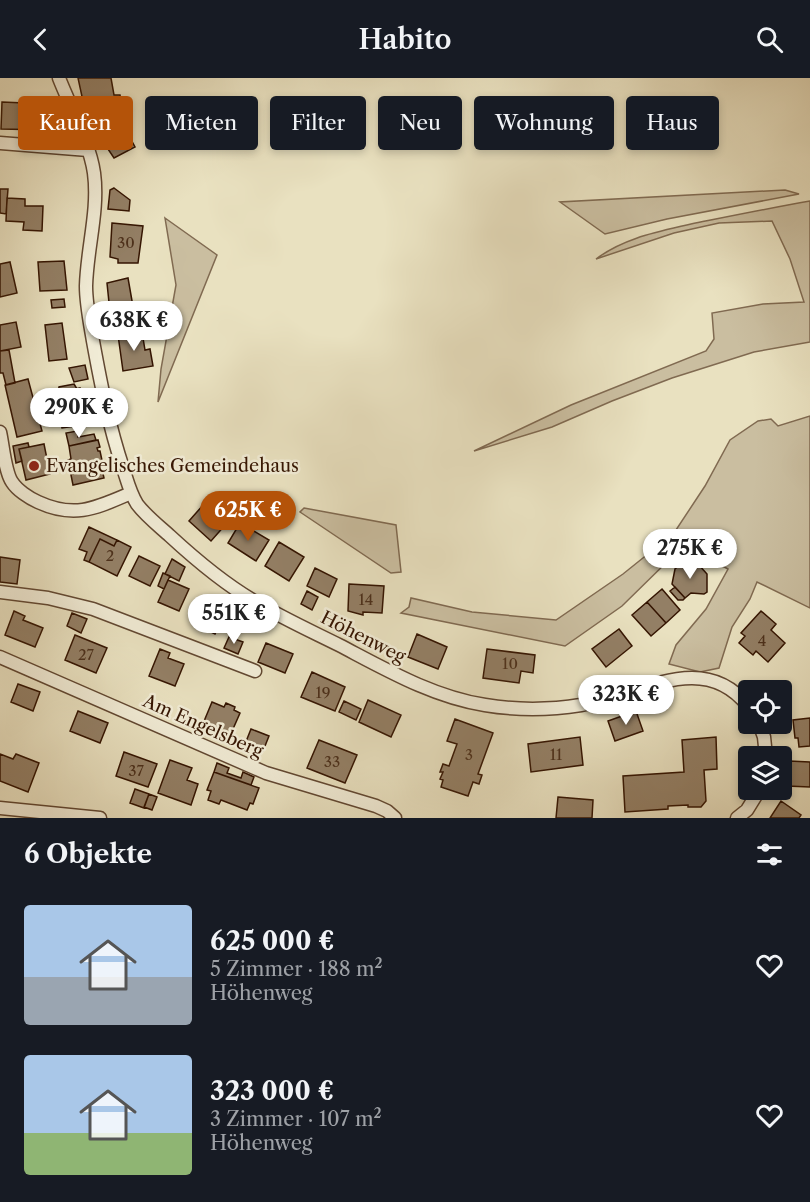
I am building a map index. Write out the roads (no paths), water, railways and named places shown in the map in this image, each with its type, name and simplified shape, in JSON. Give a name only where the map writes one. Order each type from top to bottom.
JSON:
[{"type":"street","name":"Höhenweg","points":[[59,78],[66,96]]},
{"type":"street","points":[[0,143],[18,144]]},
{"type":"street","name":"Höhenweg","points":[[88,150],[94,173],[94,189],[86,287],[109,422],[131,493],[138,505],[203,566],[267,608],[390,672],[435,691],[486,705],[544,708],[581,705],[617,697],[657,682],[694,677],[719,684],[738,695]]},
{"type":"street","points":[[0,432],[11,482],[42,504],[60,511],[88,510],[131,493]]},
{"type":"street","points":[[0,592],[48,598],[93,609],[255,671]]},
{"type":"street","name":"Am Engelsberg","points":[[0,657],[266,773],[376,806],[395,818]]},
{"type":"street","points":[[737,818],[747,810],[753,800]]},
{"type":"street","points":[[0,808],[100,818]]},
{"type":"place","name":"Evangelisches Gemeindehaus","points":[[34,466]]}]
